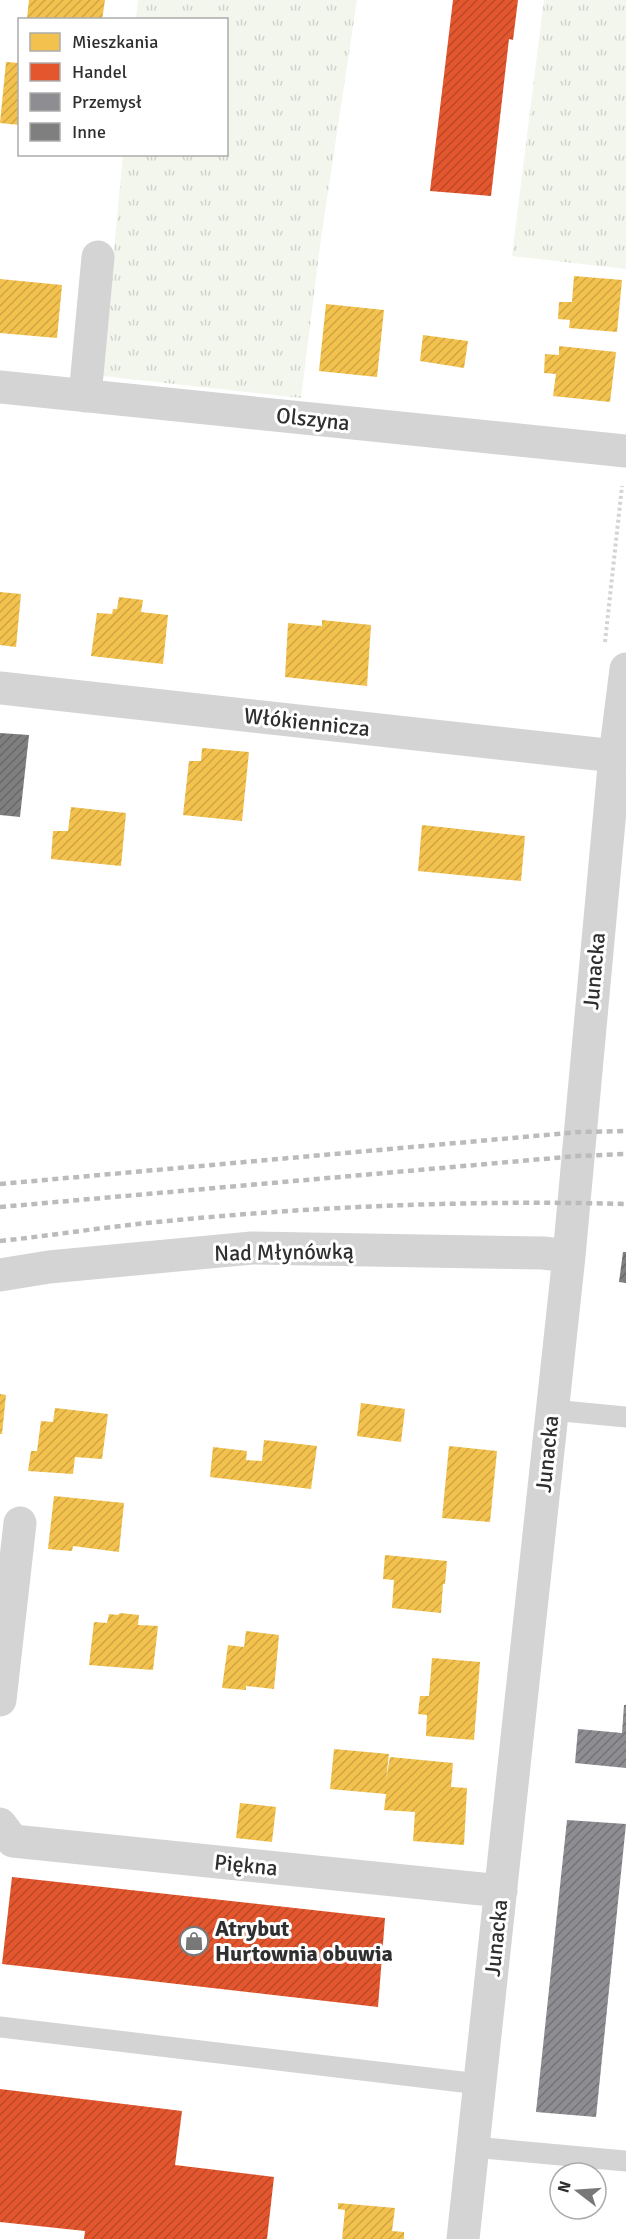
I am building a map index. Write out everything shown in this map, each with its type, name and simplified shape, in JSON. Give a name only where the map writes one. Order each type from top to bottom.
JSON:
[{"type":"street","points":[[85,396],[98,257]]},
{"type":"street","name":"Olszyna","points":[[0,387],[626,451]]},
{"type":"street","name":"Junacka","points":[[463,2239],[569,1256],[615,756],[626,669]]},
{"type":"street","name":"Włókiennicza","points":[[0,688],[615,756]]},
{"type":"street","name":"Nad Młynówką","points":[[0,1275],[49,1267],[252,1248],[569,1256]]},
{"type":"street","points":[[0,1700],[20,1523]]},
{"type":"street","name":"Piękna","points":[[0,1824],[13,1841],[501,1891]]},
{"type":"lane","points":[[552,1410],[626,1417]]},
{"type":"lane","points":[[0,2027],[480,2084]]},
{"type":"lane","points":[[473,2147],[626,2161]]},
{"type":"green space","points":[[138,0],[357,0],[321,238],[301,398],[102,376],[123,156],[228,156],[228,18],[136,18]]},
{"type":"green space","points":[[544,0],[626,0],[626,269],[512,256]]},
{"type":"building: Mieszkania","points":[[29,0],[105,0],[102,18],[27,18]]},
{"type":"building: Mieszkania","points":[[6,62],[18,63],[18,125],[0,123]]},
{"type":"building: Mieszkania","points":[[574,276],[622,280],[617,332],[569,328],[570,320],[558,319],[559,302],[572,302]]},
{"type":"building: Mieszkania","points":[[0,279],[62,285],[57,338],[0,333]]},
{"type":"building: Mieszkania","points":[[326,304],[384,310],[377,377],[319,371]]},
{"type":"building: Mieszkania","points":[[423,335],[468,341],[464,368],[420,361]]},
{"type":"building: Mieszkania","points":[[559,346],[616,352],[610,402],[553,396],[556,374],[544,373],[545,354],[559,355]]},
{"type":"building: Mieszkania","points":[[0,592],[21,594],[16,647],[0,645]]},
{"type":"building: Mieszkania","points":[[119,597],[143,600],[141,612],[168,615],[163,664],[91,656],[97,613],[112,614],[113,609],[117,609]]},
{"type":"building: Mieszkania","points":[[322,620],[371,625],[367,686],[285,677],[288,623],[322,626]]},
{"type":"building: Mieszkania","points":[[202,748],[249,752],[242,821],[183,815],[189,761],[201,761]]},
{"type":"building: Mieszkania","points":[[71,807],[126,813],[121,866],[51,859],[53,831],[68,831]]},
{"type":"building: Mieszkania","points":[[422,825],[525,836],[521,881],[418,871]]},
{"type":"building: Mieszkania","points":[[0,1394],[6,1395],[2,1434],[0,1434]]},
{"type":"building: Mieszkania","points":[[361,1403],[405,1409],[401,1442],[357,1436]]},
{"type":"building: Mieszkania","points":[[55,1408],[108,1414],[102,1459],[75,1457],[73,1474],[28,1471],[31,1451],[37,1451],[41,1421],[53,1422]]},
{"type":"building: Mieszkania","points":[[264,1440],[317,1446],[311,1489],[210,1477],[213,1447],[247,1451],[246,1460],[262,1461]]},
{"type":"building: Mieszkania","points":[[449,1446],[497,1451],[490,1522],[442,1518]]},
{"type":"building: Mieszkania","points":[[54,1496],[124,1503],[119,1552],[73,1546],[72,1551],[48,1549]]},
{"type":"building: Mieszkania","points":[[385,1555],[447,1561],[441,1613],[392,1608],[394,1580],[383,1579]]},
{"type":"building: Mieszkania","points":[[120,1613],[139,1615],[138,1625],[158,1626],[153,1670],[89,1665],[94,1622],[107,1623],[109,1614],[118,1615]]},
{"type":"building: Mieszkania","points":[[246,1631],[279,1635],[274,1689],[246,1686],[246,1690],[222,1688],[228,1645],[244,1647]]},
{"type":"building: Mieszkania","points":[[432,1658],[480,1662],[474,1740],[426,1736],[427,1715],[418,1714],[420,1696],[429,1696]]},
{"type":"building: Mieszkania","points":[[334,1749],[389,1754],[386,1780],[390,1757],[453,1763],[451,1787],[467,1788],[464,1845],[413,1841],[415,1812],[384,1810],[386,1794],[330,1789]]},
{"type":"building: Mieszkania","points":[[240,1803],[276,1807],[272,1842],[236,1838]]},
{"type":"building: Mieszkania","points":[[338,2203],[395,2208],[392,2231],[404,2232],[404,2239],[342,2239],[345,2210],[338,2209]]},
{"type":"building: Handel","points":[[453,0],[518,0],[513,40],[509,39],[491,196],[430,191]]},
{"type":"building: Handel","name":"Atrybut Hurtownia obuwia","points":[[12,1877],[385,1918],[378,2007],[2,1964]]},
{"type":"building: Handel","points":[[0,2089],[182,2111],[175,2165],[274,2177],[267,2239],[84,2239],[85,2231],[0,2222]]},
{"type":"building: Przemysł","points":[[624,1705],[626,1705],[626,1768],[575,1763],[578,1729],[622,1733]]},
{"type":"building: Przemysł","points":[[567,1820],[626,1824],[596,2117],[536,2112]]},
{"type":"building: Inne","points":[[0,733],[29,735],[20,817],[0,815]]},
{"type":"building: Inne","points":[[623,1252],[626,1252],[626,1283],[619,1282]]},
{"type":"railway","points":[[0,1184],[579,1132],[626,1131]]},
{"type":"railway","points":[[0,1207],[577,1156],[626,1154]]},
{"type":"railway","points":[[0,1241],[125,1225],[282,1211],[454,1204],[626,1204]]},
{"type":"place","name":"Atrybut Hurtownia obuwia","points":[[194,1941]]}]
